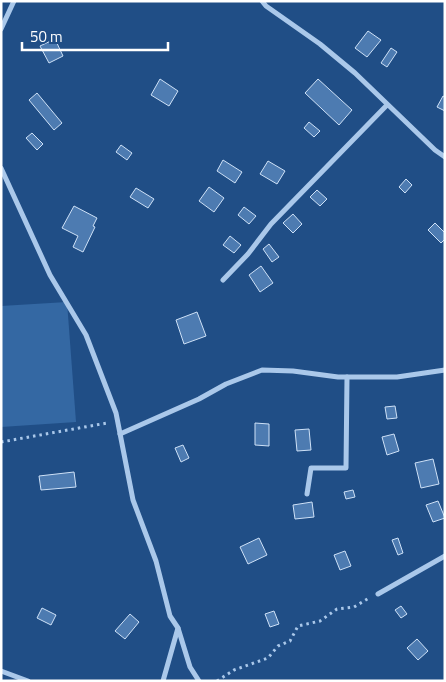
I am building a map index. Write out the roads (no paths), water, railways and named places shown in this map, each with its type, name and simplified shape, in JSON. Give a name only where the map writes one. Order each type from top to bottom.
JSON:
[{"type":"street","points":[[1,29],[14,1]]},
{"type":"street","points":[[262,1],[266,6],[320,44],[354,73],[445,158]]},
{"type":"street","points":[[224,280],[248,254],[271,224],[388,105]]},
{"type":"street","points":[[1,168],[50,275],[86,335],[118,421],[133,500],[156,562],[170,616],[178,628],[190,667],[199,681]]},
{"type":"street","points":[[120,434],[199,399],[226,384],[262,370],[347,377],[397,377],[445,370]]},
{"type":"street","points":[[307,494],[312,468],[346,468],[347,377]]},
{"type":"street","points":[[378,594],[445,556]]},
{"type":"street","points":[[163,681],[178,628]]},
{"type":"street","points":[[1,671],[28,681]]}]
